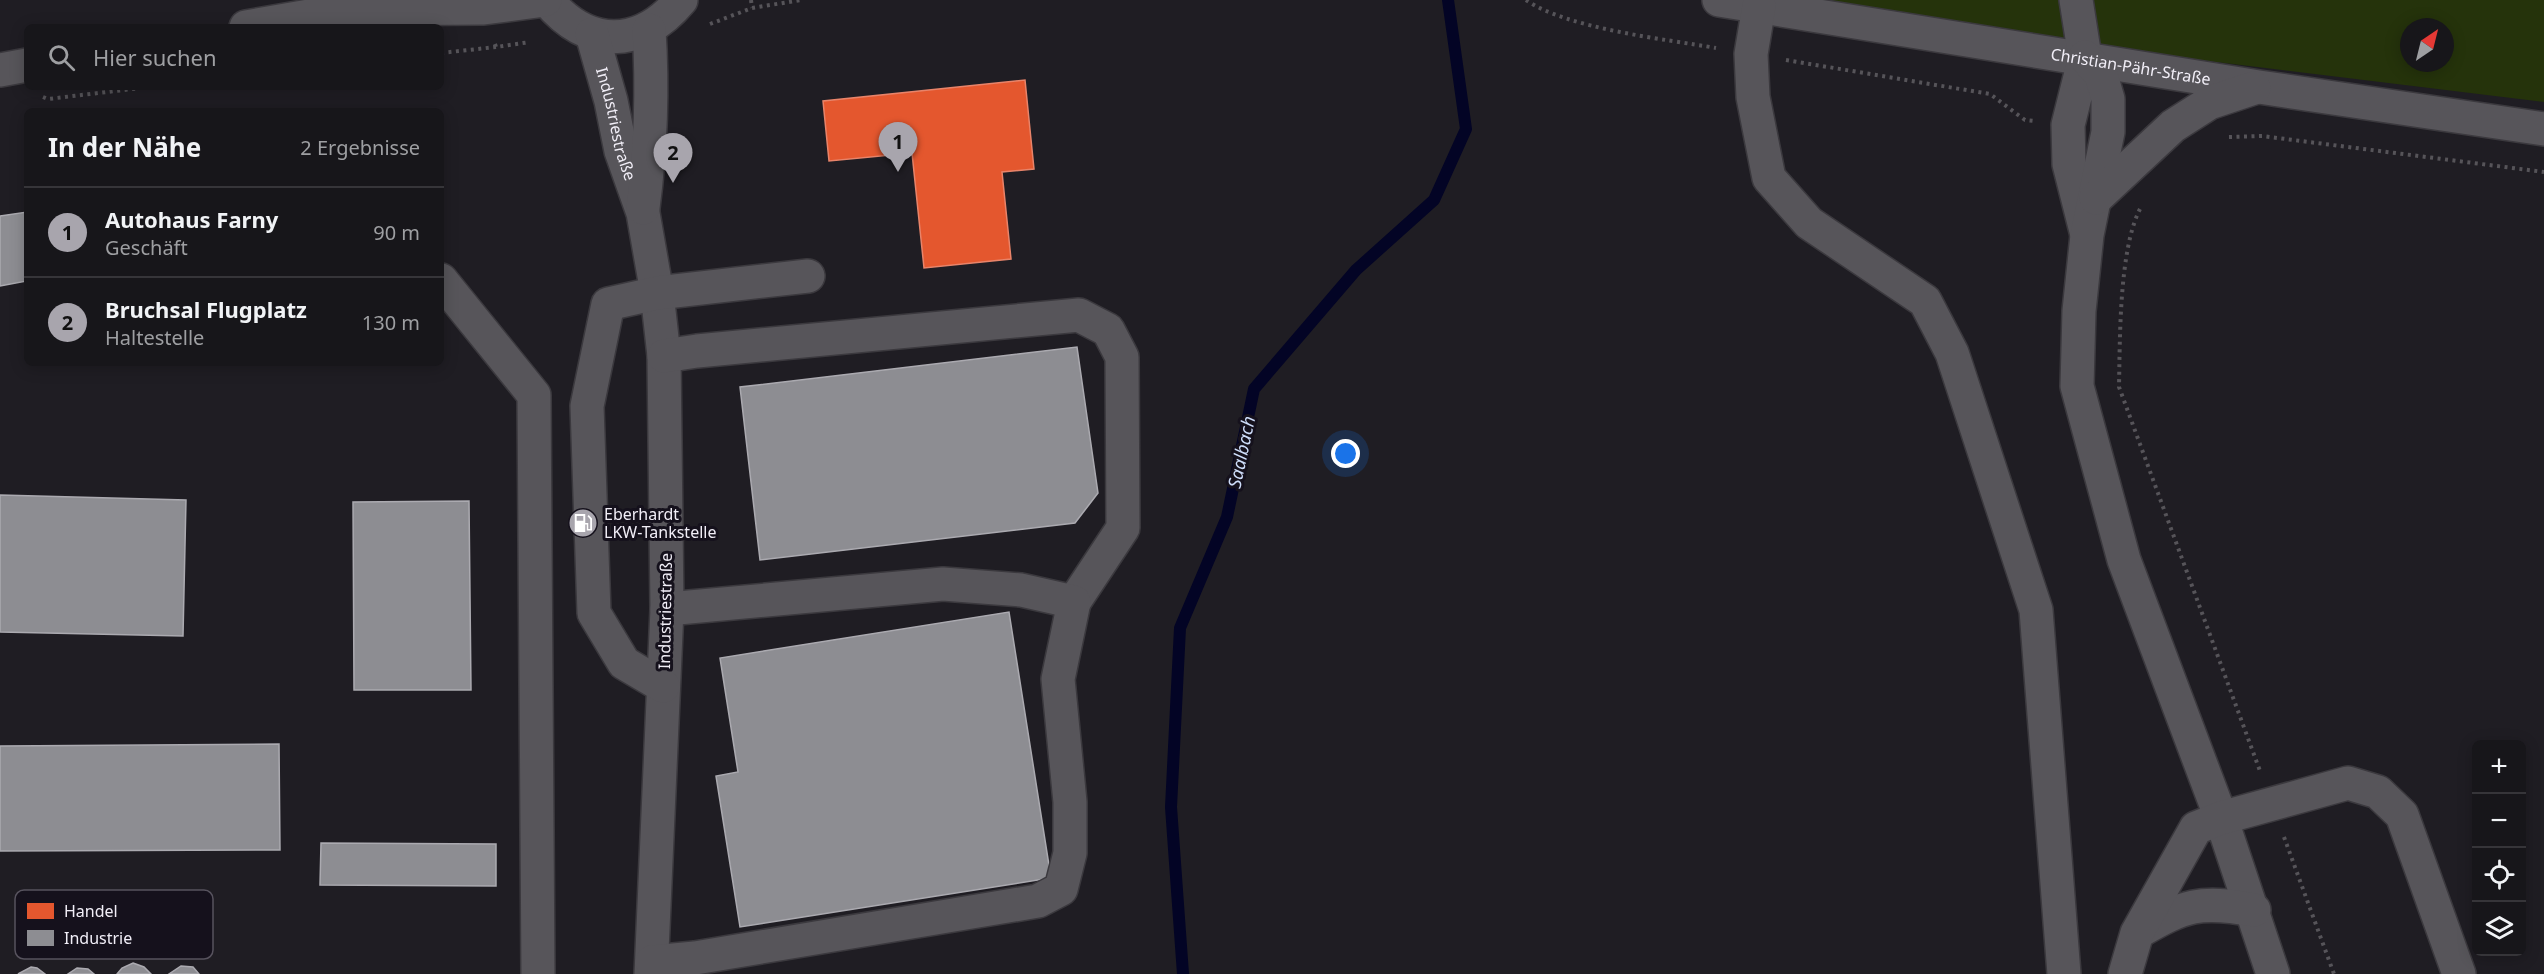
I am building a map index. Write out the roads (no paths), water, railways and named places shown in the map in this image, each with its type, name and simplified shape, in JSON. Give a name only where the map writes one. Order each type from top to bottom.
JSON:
[{"type":"street","points":[[261,24],[359,4],[484,8],[546,0],[574,27],[611,38],[649,30],[667,17],[681,0]]},
{"type":"street","name":"Christian-Pähr-Straße","points":[[1719,0],[2085,57],[2259,87],[2544,129]]},
{"type":"street","points":[[2076,0],[2085,57],[2068,124],[2069,164],[2087,235]]},
{"type":"street","points":[[1759,6],[1751,54],[1753,97],[1769,178],[1809,224],[1925,301],[1952,353],[2036,610],[2064,974]]},
{"type":"street","name":"Industriestraße","points":[[643,213],[651,149],[653,97],[649,30]]},
{"type":"street","name":"Industriestraße","points":[[592,34],[611,101],[621,151],[643,213],[657,293],[664,356],[667,609],[651,968]]},
{"type":"street","points":[[2085,57],[2101,75],[2108,99],[2108,132],[2087,235],[2079,311],[2077,386],[2124,561],[2221,818],[2254,910],[2273,974]]},
{"type":"street","points":[[0,70],[24,66]]},
{"type":"street","points":[[2096,198],[2172,126],[2209,103],[2259,87]]},
{"type":"street","points":[[663,686],[624,663],[594,613],[587,406],[608,304],[657,293],[808,276]]},
{"type":"street","points":[[444,284],[534,395],[538,974]]},
{"type":"street","points":[[651,968],[695,958],[1038,901],[1061,889],[1070,853],[1070,802],[1058,679],[1074,602],[1123,528],[1122,357],[1107,330],[1079,315],[664,356]]},
{"type":"street","points":[[667,609],[943,584],[1021,590],[1074,602]]},
{"type":"street","points":[[2125,974],[2137,933],[2196,828],[2221,818],[2273,806],[2348,783],[2378,792],[2402,815],[2459,974]]},
{"type":"street","points":[[2137,933],[2177,910],[2219,904],[2254,910]]},
{"type":"waterway","name":"Saalbach","points":[[1183,974],[1171,807],[1180,628],[1227,517],[1254,389],[1356,270],[1434,200],[1466,129],[1448,0]]},
{"type":"place","name":"Autohaus Farny","points":[[898,172]]},
{"type":"place","name":"Bruchsal Flugplatz","points":[[673,183]]},
{"type":"place","name":"Eberhardt LKW-Tankstelle","points":[[583,523]]}]
